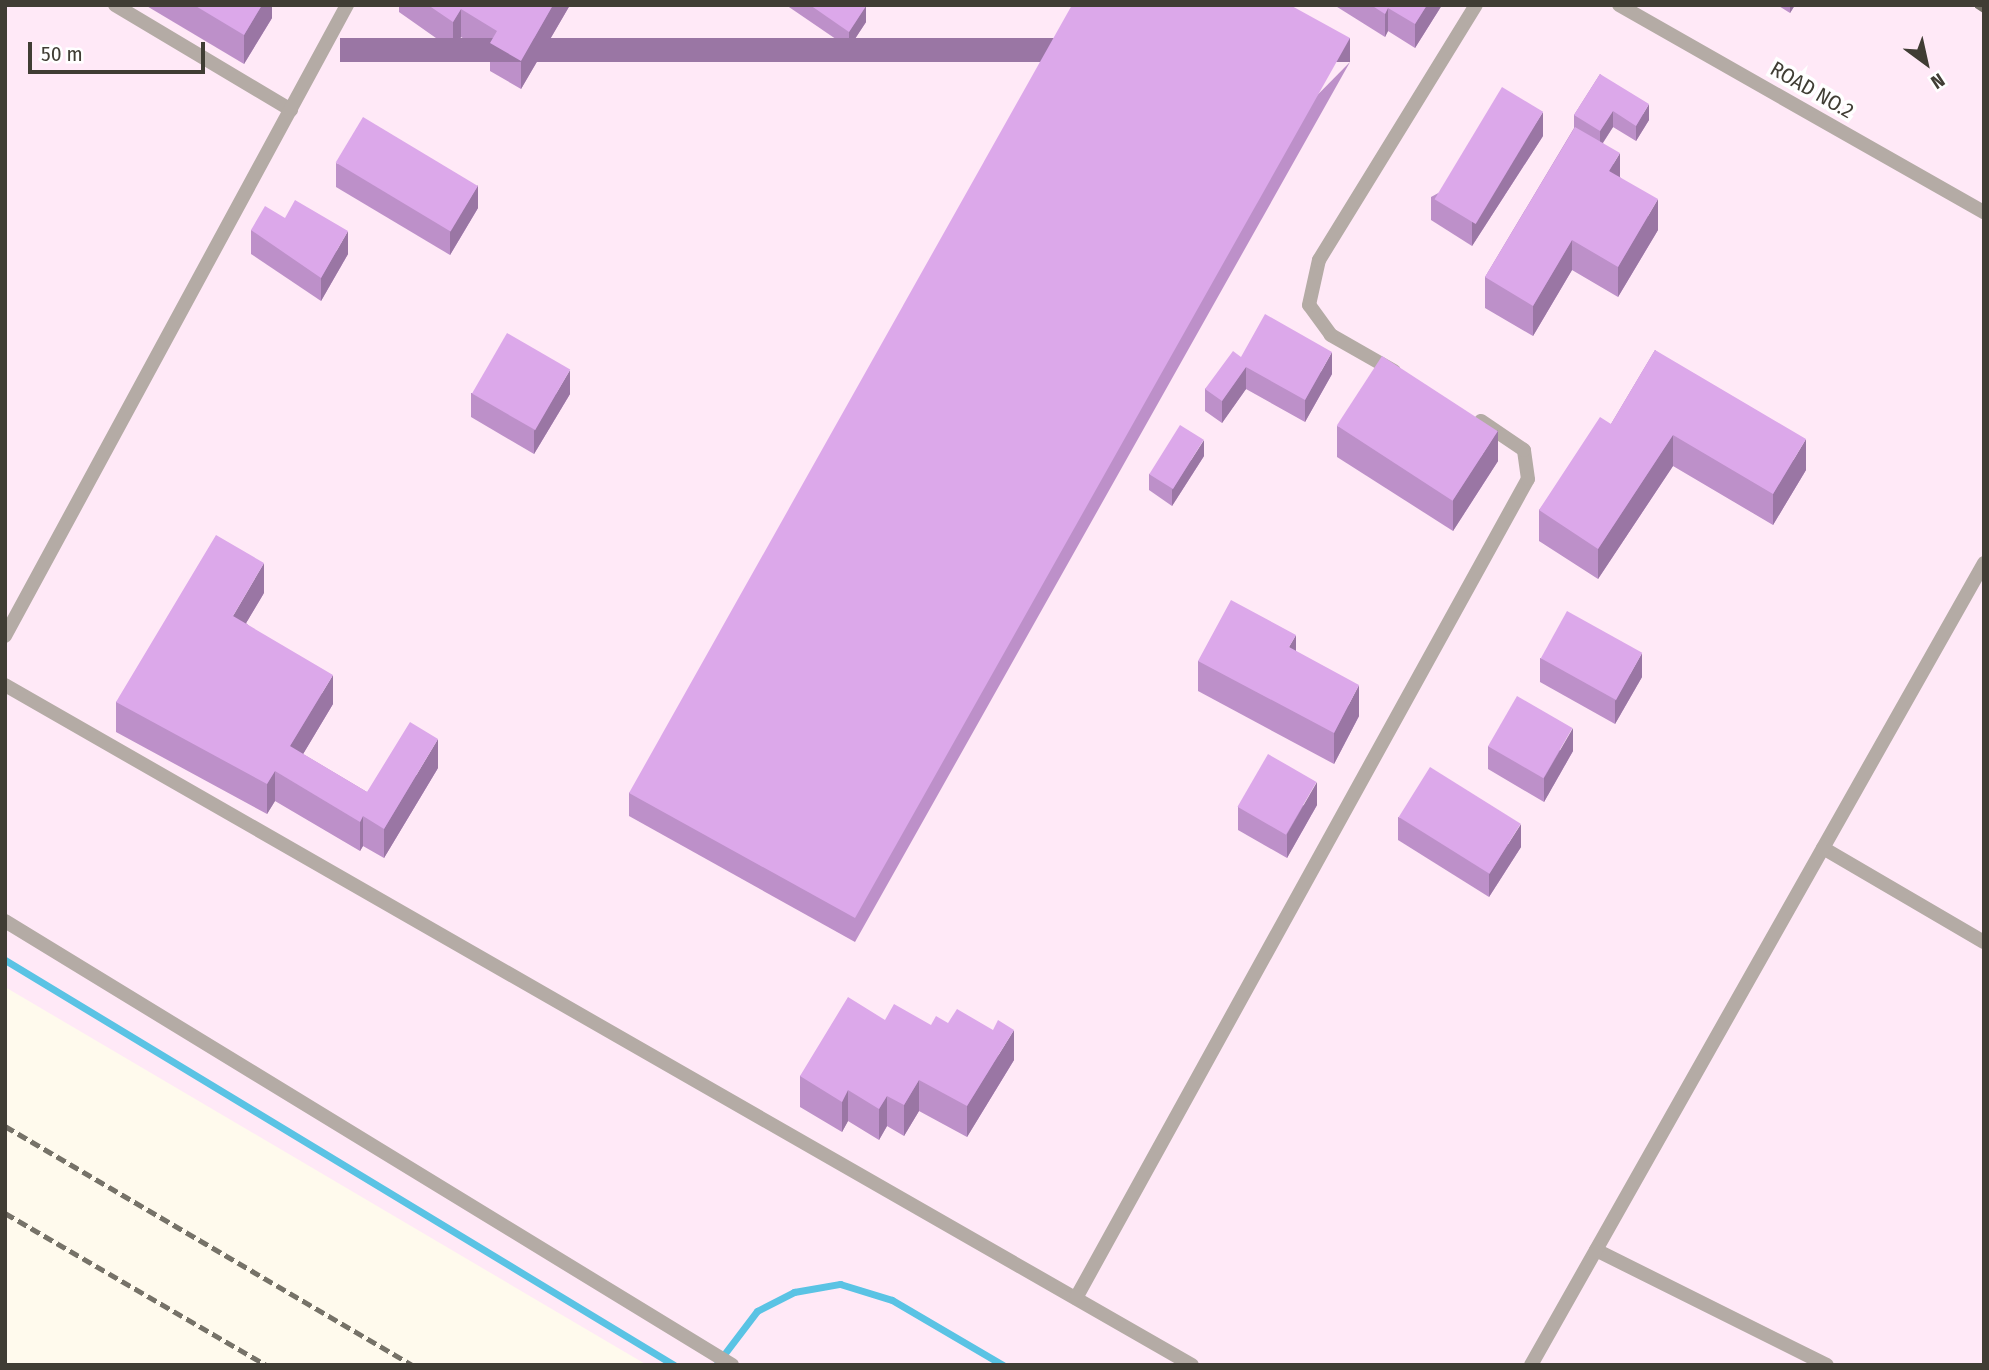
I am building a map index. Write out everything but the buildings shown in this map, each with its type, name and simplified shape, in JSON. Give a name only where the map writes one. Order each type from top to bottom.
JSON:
[{"type":"lane","points":[[115,5],[291,110]]},
{"type":"lane","points":[[5,636],[347,5]]},
{"type":"lane","points":[[1412,381],[1331,335],[1309,305],[1319,260],[1476,5]]},
{"type":"lane","name":"ROAD NO.2","points":[[1619,5],[1984,212]]},
{"type":"lane","points":[[1076,1298],[1528,479],[1524,450],[1469,414]]},
{"type":"lane","points":[[1531,1365],[1984,563]]},
{"type":"lane","points":[[5,685],[1192,1365]]},
{"type":"lane","points":[[1823,848],[1984,942]]},
{"type":"lane","points":[[5,922],[731,1364]]},
{"type":"lane","points":[[1596,1250],[1827,1365]]},
{"type":"shaded area","points":[[5,5],[1984,5],[1984,1365],[647,1365],[5,987]]},
{"type":"waterway","points":[[5,960],[674,1365]]},
{"type":"waterway","points":[[716,1365],[757,1311],[794,1292],[840,1284],[892,1300],[1003,1365]]},
{"type":"railway","points":[[1976,5],[1984,10]]},
{"type":"railway","points":[[5,1126],[412,1365]]},
{"type":"railway","points":[[5,1213],[266,1365]]}]
